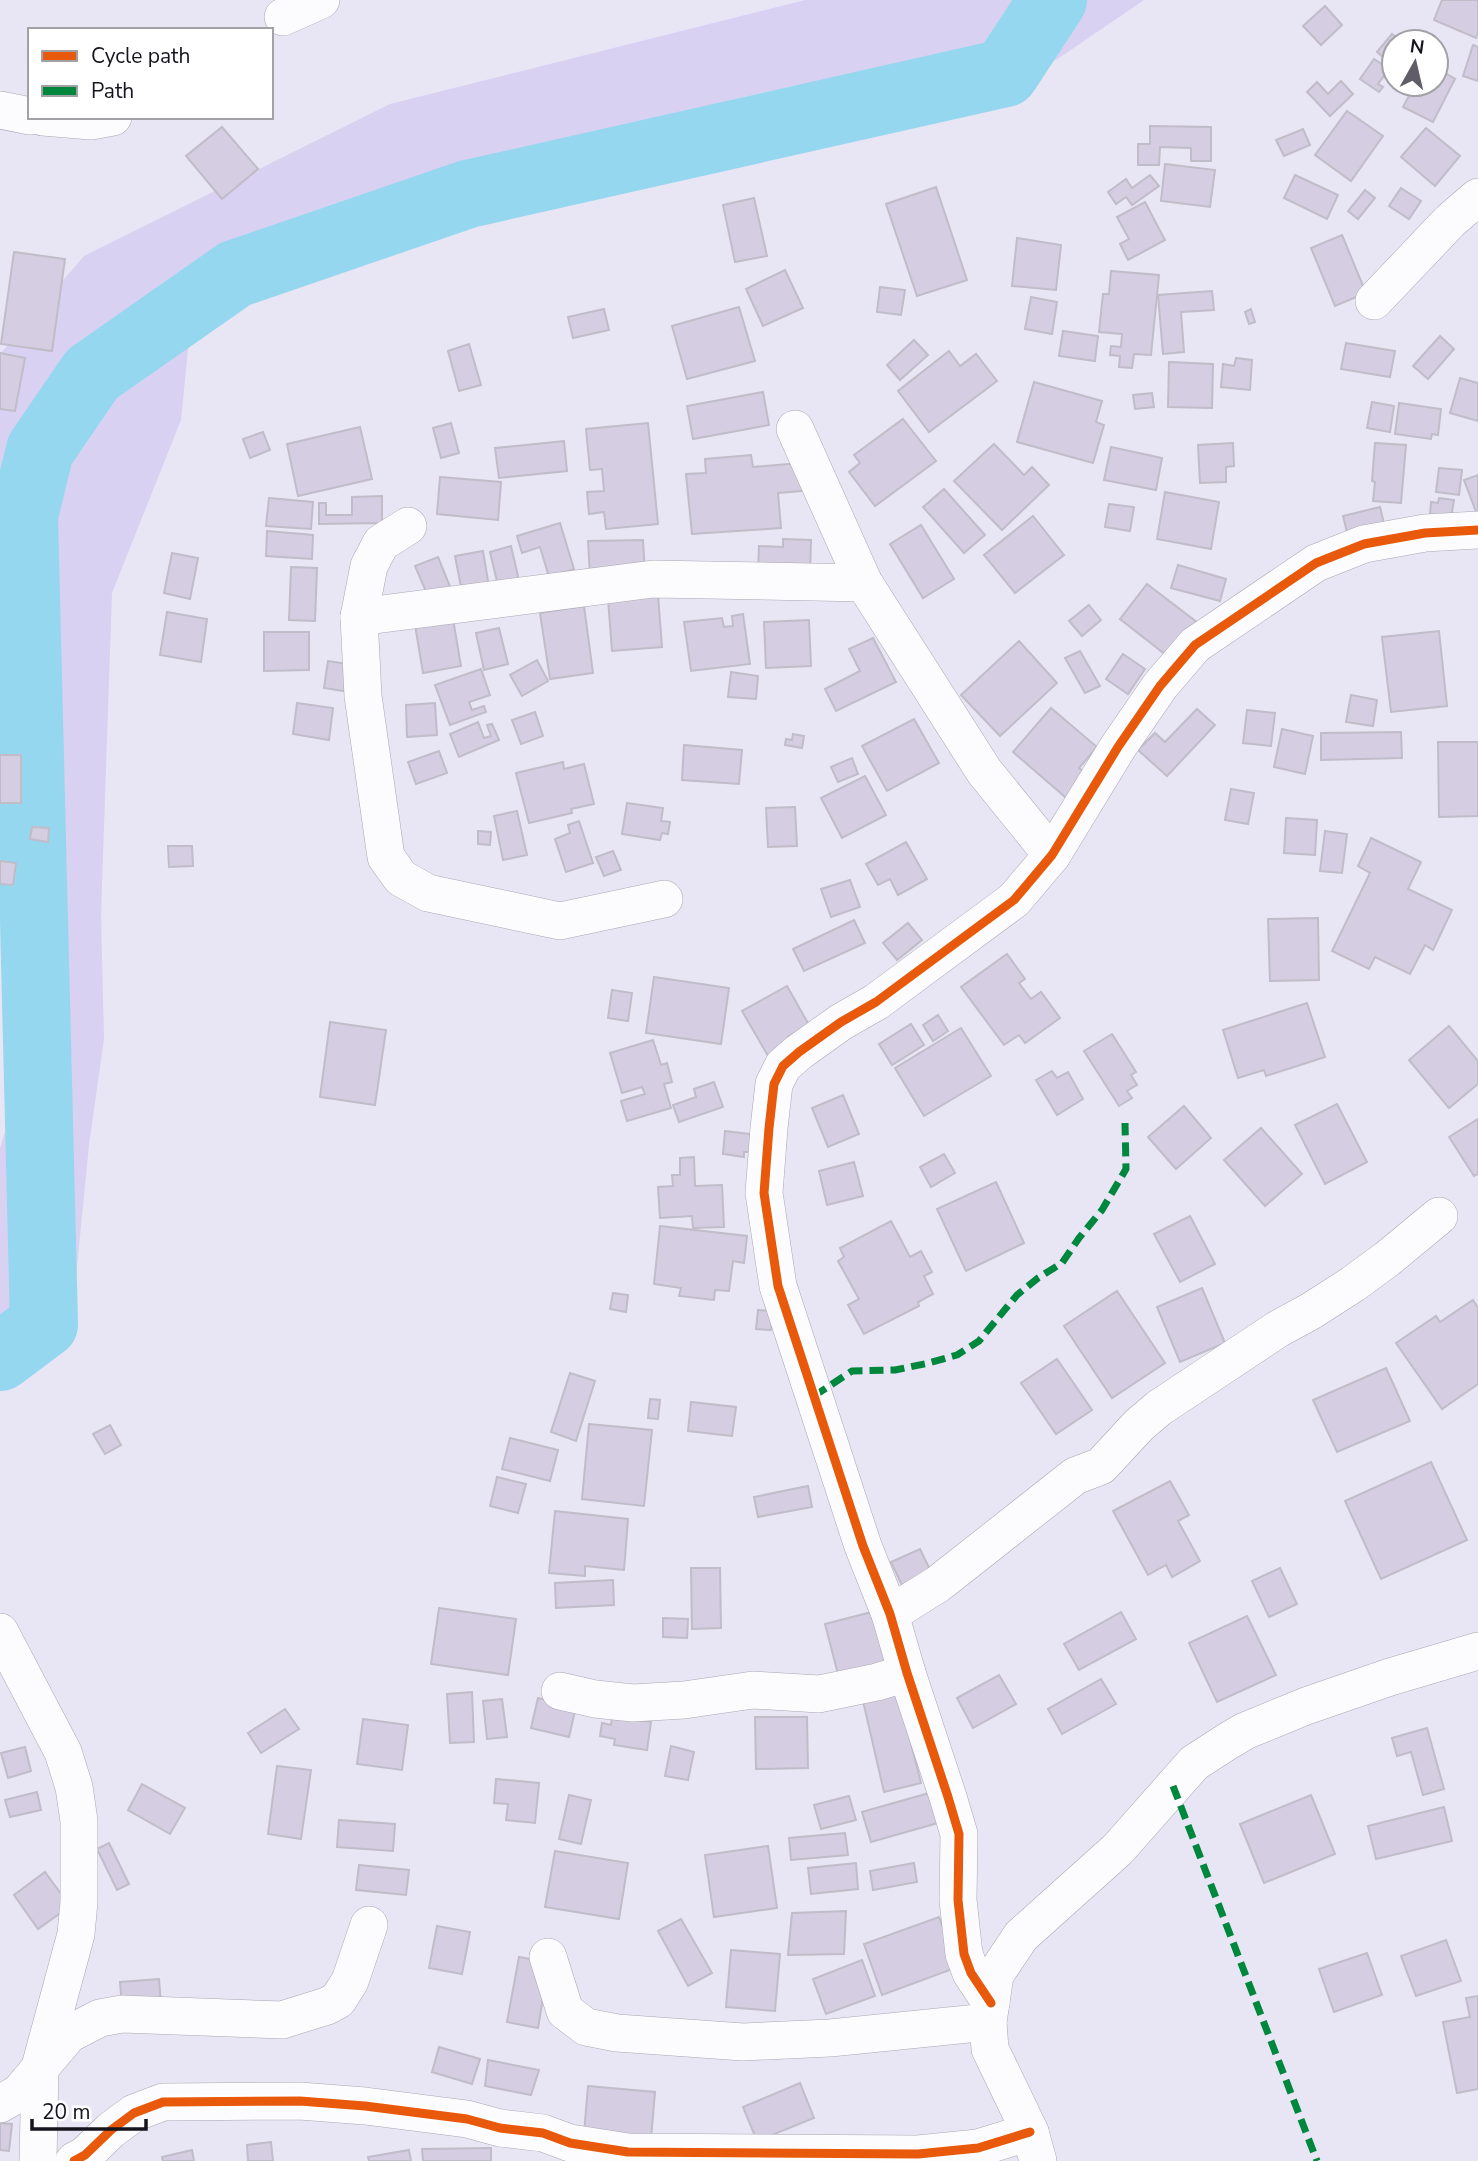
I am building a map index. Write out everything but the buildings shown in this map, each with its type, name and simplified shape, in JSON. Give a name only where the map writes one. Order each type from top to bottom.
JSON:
[{"type":"street","points":[[279,16],[321,0]]},
{"type":"street","points":[[0,110],[28,116]]},
{"type":"street","points":[[67,119],[102,119]]},
{"type":"street","points":[[1374,301],[1450,221],[1478,197]]},
{"type":"street","points":[[795,429],[864,583],[984,771],[1052,855]]},
{"type":"street","points":[[408,526],[381,543],[369,566],[359,617],[363,696],[386,857],[401,878],[428,893],[560,921],[664,900]]},
{"type":"street","points":[[990,2012],[964,1954],[958,1900],[959,1834],[890,1614],[863,1546],[778,1286],[764,1194],[774,1084],[783,1066],[799,1052],[841,1022],[876,1002],[1014,900],[1052,855],[1118,747],[1160,685],[1195,645],[1316,564],[1364,544],[1425,533],[1478,530]]},
{"type":"street","points":[[359,617],[653,579],[864,583]]},
{"type":"street","points":[[890,1614],[938,1584],[1075,1476],[1101,1466],[1139,1425],[1159,1408],[1278,1329],[1353,1284],[1439,1216]]},
{"type":"street","points":[[0,1632],[63,1752],[74,1787],[79,1821],[79,1902],[76,1934],[40,2067],[38,2161]]},
{"type":"street","points":[[74,2161],[85,2155],[134,2113],[163,2102],[300,2101],[427,2114],[519,2146],[543,2133],[570,2143],[628,2157],[918,2154],[978,2148],[1034,2147],[990,2049],[990,2012],[995,1975],[1021,1936],[1118,1849],[1194,1763],[1245,1731],[1306,1706],[1478,1651]]},
{"type":"street","points":[[560,1691],[595,1699],[633,1703],[763,1690],[819,1694],[907,1673]]},
{"type":"street","points":[[0,2104],[19,2093],[69,2034],[100,2018],[122,2014],[282,2020],[327,2006],[338,2000],[350,1981],[369,1925]]},
{"type":"street","points":[[548,1957],[565,2011],[586,2027],[617,2033],[743,2042],[830,2038],[990,2012]]},
{"type":"shaded area","points":[[805,0],[1144,0],[1056,60],[798,85],[726,101],[705,118],[656,123],[552,169],[484,185],[336,237],[192,309],[181,420],[112,593],[101,915],[104,1039],[89,1145],[74,1297],[0,1360],[0,1148],[21,1082],[21,1015],[1,878],[0,354],[84,256],[390,104]]},
{"type":"waterway","points":[[0,1357],[44,1324],[24,516],[40,450],[92,374],[235,274],[468,194],[1005,73],[1053,0]]},
{"type":"marked path","points":[[814,1396],[852,1371],[895,1370],[929,1363],[957,1355],[979,1341],[1017,1295],[1062,1263],[1102,1210],[1126,1169],[1125,1123]]},
{"type":"marked path","points":[[1173,1786],[1317,2161]]},
{"type":"cycle path","points":[[991,2003],[971,1973],[964,1954],[958,1900],[959,1834],[890,1614],[863,1546],[778,1286],[764,1193],[774,1084],[783,1066],[799,1052],[841,1022],[876,1002],[1014,900],[1052,855],[1118,747],[1160,686],[1195,645],[1316,563],[1364,544],[1425,533],[1478,530]]},
{"type":"cycle path","points":[[74,2161],[85,2155],[134,2113],[163,2102],[300,2101],[365,2106],[467,2119],[500,2128],[543,2133],[570,2143],[628,2152],[918,2154],[978,2148],[1030,2132]]}]
